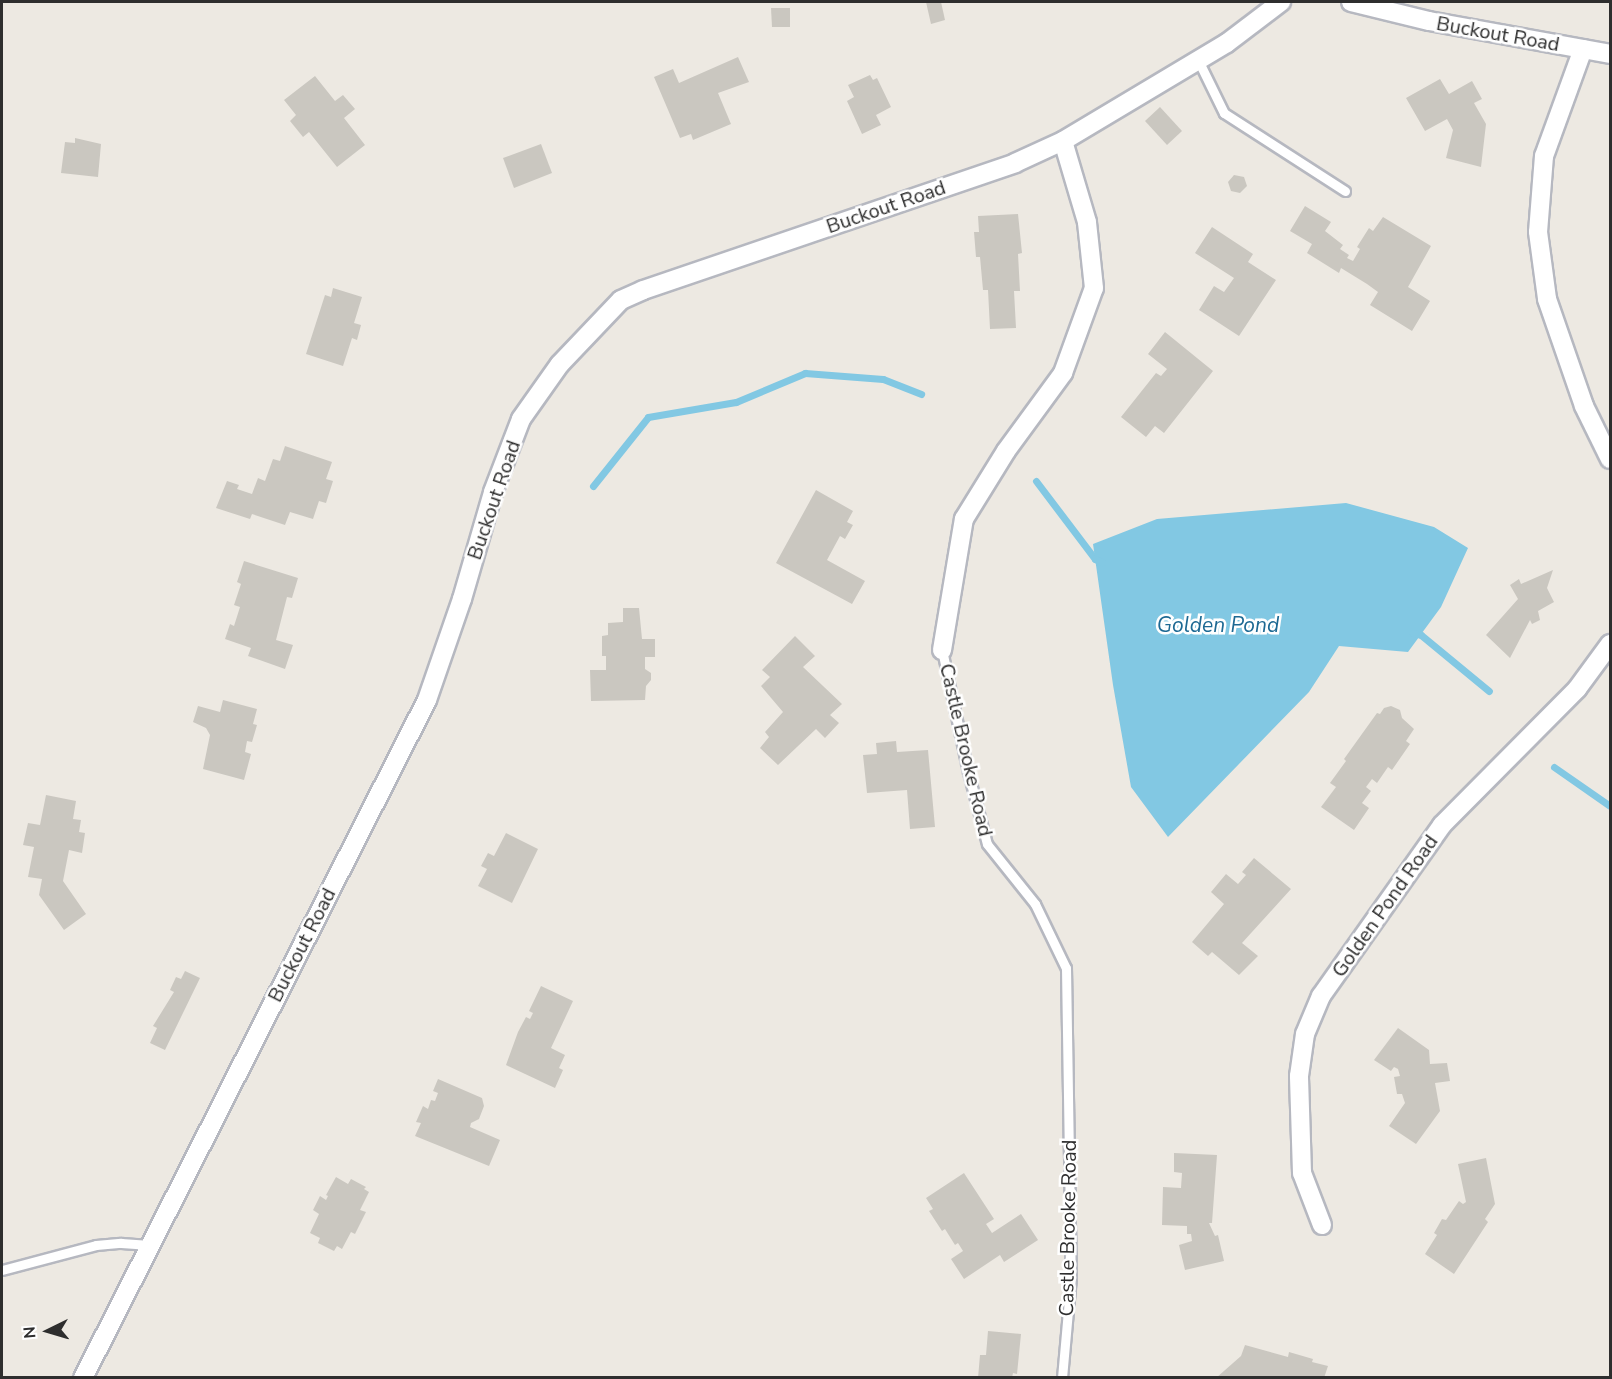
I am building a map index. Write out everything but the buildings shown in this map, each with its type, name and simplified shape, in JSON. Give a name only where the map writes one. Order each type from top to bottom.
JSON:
[{"type":"street","name":"Buckout Road","points":[[83,1377],[427,700],[462,599],[493,492],[521,419],[560,364],[621,300],[644,290],[1015,163],[1063,141],[1227,43],[1281,2]]},
{"type":"street","name":"Buckout Road","points":[[1351,2],[1429,21],[1611,54]]},
{"type":"street","points":[[1582,49],[1544,156],[1538,232],[1547,299],[1584,406],[1610,457]]},
{"type":"street","name":"Castle Brooke Road","points":[[942,650],[964,519],[1006,451],[1063,373],[1094,288],[1087,222],[1063,141]]},
{"type":"street","name":"Golden Pond Road","points":[[1322,1225],[1302,1173],[1299,1076],[1305,1034],[1321,996],[1442,825],[1577,689],[1611,644]]},
{"type":"lane","points":[[1198,60],[1224,112],[1345,191]]},
{"type":"lane","name":"Castle Brooke Road","points":[[942,650],[968,772],[987,844],[1035,904],[1066,968],[1071,1277],[1062,1377]]},
{"type":"lane","points":[[2,1270],[96,1245],[121,1243],[150,1245]]},
{"type":"water","name":"Golden Pond","points":[[1346,503],[1434,527],[1468,548],[1441,607],[1408,652],[1339,646],[1309,692],[1168,837],[1131,787],[1113,685],[1093,544],[1157,519]]},
{"type":"waterway","points":[[593,486],[648,417],[736,402],[805,373],[883,379],[921,394]]},
{"type":"waterway","points":[[1036,481],[1095,559],[1102,562]]},
{"type":"waterway","points":[[1413,633],[1421,635],[1489,691]]},
{"type":"waterway","points":[[1554,767],[1610,806]]}]
